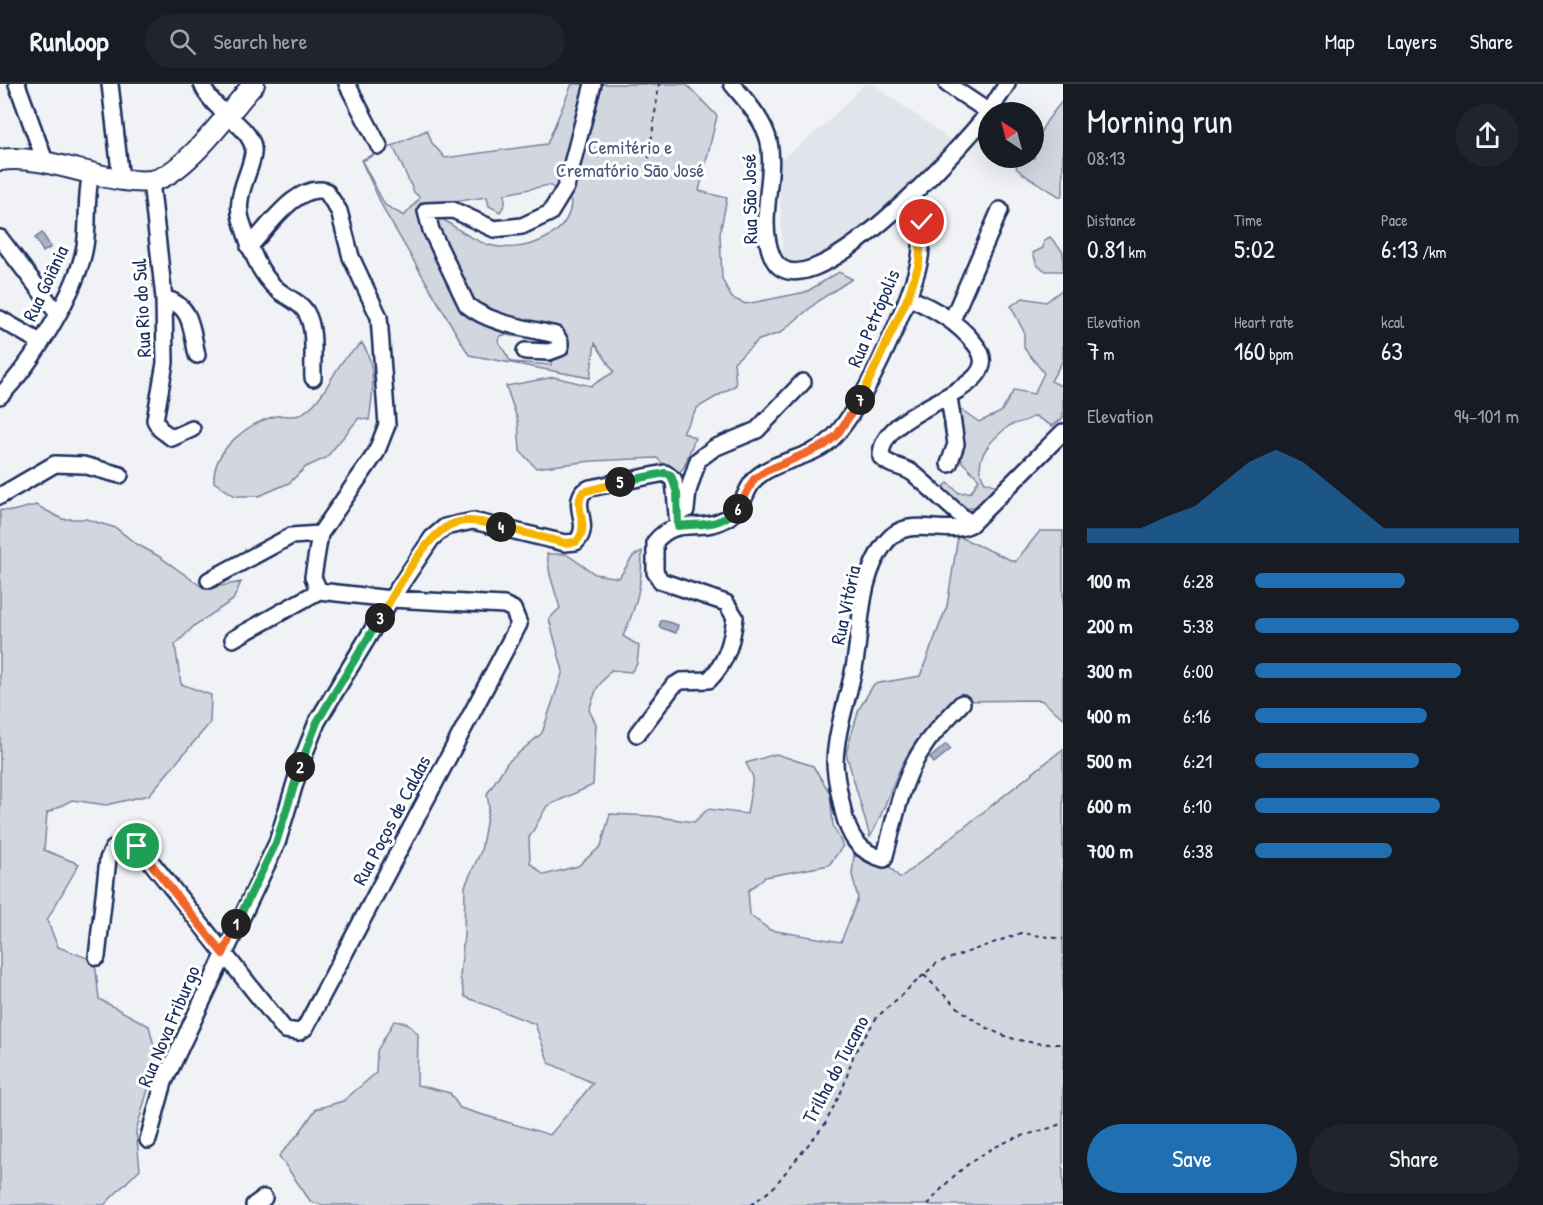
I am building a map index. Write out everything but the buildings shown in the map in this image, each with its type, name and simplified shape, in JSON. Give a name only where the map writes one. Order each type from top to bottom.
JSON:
[{"type":"main road","points":[[0,160],[45,161],[121,180],[151,181],[175,170],[183,163],[254,84]]},
{"type":"street","points":[[17,84],[45,161]]},
{"type":"street","points":[[110,84],[121,180]]},
{"type":"street","points":[[202,84],[206,95],[249,137],[253,146],[238,201],[249,247],[268,280],[307,313],[311,324],[313,378]]},
{"type":"street","points":[[347,84],[379,146]]},
{"type":"street","points":[[525,351],[549,352],[560,348],[560,342],[556,335],[512,325],[475,312],[467,305],[431,230],[426,211],[453,210],[494,228],[522,226],[550,213],[566,187],[593,84]]},
{"type":"street","name":"Rua São José","points":[[732,84],[764,126],[769,142],[771,169],[767,224],[772,257],[779,266],[802,272],[816,267],[849,248],[908,201],[978,127]]},
{"type":"street","points":[[947,84],[978,105]]},
{"type":"street","name":"Rua São José","points":[[996,102],[1007,84]]},
{"type":"street","name":"Rua Goiânia","points":[[0,396],[18,378],[40,342],[82,261],[91,173]]},
{"type":"street","name":"Rua Rio do Sul","points":[[151,181],[164,298],[165,363],[155,420],[160,429],[172,438],[192,429]]},
{"type":"street","points":[[249,247],[300,196],[317,188],[326,191],[339,210],[351,257],[379,317],[387,408],[384,437],[376,453],[320,534],[313,577],[319,591]]},
{"type":"street","name":"Rua Petrópolis","points":[[683,525],[709,525],[725,519],[738,510],[754,479],[766,471],[825,445],[837,435],[863,396],[908,297],[919,264],[922,222],[908,201]]},
{"type":"street","points":[[952,320],[1000,210]]},
{"type":"street","points":[[0,238],[57,313]]},
{"type":"street","points":[[908,297],[952,320],[978,348],[982,364],[968,384],[949,398],[919,410],[896,428],[883,446],[881,457],[890,464],[913,474],[940,500],[971,524],[1063,432]]},
{"type":"street","points":[[164,298],[183,306],[197,355]]},
{"type":"street","points":[[0,319],[40,342]]},
{"type":"street","points":[[637,734],[673,686],[681,681],[709,680],[720,669],[732,641],[735,617],[732,609],[726,603],[670,586],[661,581],[655,572],[653,553],[655,542],[663,532],[683,525],[685,506],[698,460],[714,448],[757,430],[803,382]]},
{"type":"street","points":[[949,398],[956,444],[949,465]]},
{"type":"street","points":[[0,496],[55,464],[83,465],[120,476]]},
{"type":"street","name":"Rua Nova Friburgo","points":[[148,1140],[164,1082],[276,843],[302,760],[317,722],[432,538],[445,527],[458,522],[473,521],[565,543],[576,542],[583,536],[584,529],[579,503],[583,492],[590,488],[665,473],[674,480],[683,525]]},
{"type":"street","name":"Rua Vitória","points":[[962,702],[926,743],[914,762],[899,800],[884,859],[865,852],[853,839],[846,826],[835,762],[868,577],[888,540],[905,528],[921,525],[952,529],[971,524]]},
{"type":"street","points":[[209,580],[291,536],[320,534]]},
{"type":"street","points":[[233,639],[319,591],[392,599]]},
{"type":"street","name":"Rua Poços de Caldas","points":[[223,954],[285,1030],[298,1032],[310,1022],[351,940],[519,624],[513,609],[504,605],[392,599]]},
{"type":"street","points":[[97,957],[108,859],[113,849],[128,843],[144,853],[223,954]]},
{"type":"path","points":[[649,158],[659,84]]},
{"type":"path","name":"Trilha do Tucano","points":[[751,1205],[772,1189],[825,1124],[843,1088],[854,1053],[877,1017],[938,963],[1021,933],[1063,939]]},
{"type":"path","points":[[924,975],[949,1000],[988,1030],[1023,1042],[1063,1044]]},
{"type":"path","points":[[928,1205],[945,1183],[970,1162],[1013,1140],[1063,1123]]},
{"type":"shaded area","points":[[864,84],[873,84],[952,141],[884,210],[822,255],[809,261],[789,262],[783,256],[778,162],[824,126]]},
{"type":"green space","name":"Cemitério e Crematório São José","points":[[572,84],[686,84],[717,116],[699,191],[727,198],[720,233],[722,279],[732,298],[746,304],[806,292],[839,272],[852,279],[821,299],[780,333],[759,340],[734,362],[736,385],[697,408],[683,432],[695,438],[684,467],[675,477],[657,458],[592,461],[536,468],[520,451],[518,421],[506,386],[554,377],[591,386],[614,372],[595,343],[590,378],[469,355],[385,212],[361,160],[427,130],[432,143],[445,158],[547,144]],"holes":[[[393,146],[414,192],[420,198],[404,216],[385,205],[362,161]],[[549,185],[571,201],[569,214],[563,225],[553,234],[529,245],[515,247],[483,243],[444,220],[458,201],[487,197],[489,206],[500,212],[505,204],[505,194]],[[500,336],[554,342],[551,365],[511,362],[498,341]]]},
{"type":"green space","points":[[1063,100],[1063,194],[1060,197],[1016,168],[1044,168],[1044,126]]},
{"type":"green space","points":[[1050,237],[1063,252],[1063,271],[1046,271],[1037,265],[1033,253],[1043,248],[1044,240]]},
{"type":"green space","points":[[1063,289],[1063,360],[1051,381],[1063,387],[1063,418],[1052,426],[1035,416],[1011,425],[1002,432],[989,444],[980,466],[985,482],[998,486],[976,506],[964,508],[957,505],[940,490],[948,483],[959,493],[971,492],[979,479],[962,462],[957,412],[962,410],[979,422],[1001,412],[1014,390],[1034,394],[1044,373],[1024,348],[1024,332],[1011,306],[1023,298],[1046,302]]},
{"type":"green space","points":[[362,343],[367,351],[372,370],[369,420],[359,418],[326,458],[306,467],[289,483],[259,496],[235,496],[214,482],[219,459],[234,440],[265,420],[279,416],[296,416],[307,410],[320,397],[345,358]]},
{"type":"green space","points":[[36,505],[62,519],[86,519],[116,528],[205,589],[241,582],[233,600],[195,625],[175,645],[181,684],[211,695],[210,723],[149,795],[106,805],[72,800],[47,813],[44,850],[79,864],[47,920],[58,947],[95,961],[99,999],[149,1026],[157,1058],[136,1131],[140,1169],[104,1205],[0,1205],[0,510],[12,511]]},
{"type":"green space","points":[[1040,531],[1063,531],[1063,718],[1041,700],[953,701],[927,728],[910,751],[900,768],[870,837],[846,753],[859,709],[874,684],[920,676],[947,606],[958,536],[1015,562]]},
{"type":"green space","points":[[642,551],[638,595],[623,636],[639,646],[637,664],[631,672],[611,670],[597,688],[589,710],[596,724],[593,785],[547,806],[529,838],[530,863],[544,875],[578,866],[601,846],[610,814],[652,816],[694,822],[708,809],[747,814],[753,777],[746,763],[776,754],[813,766],[830,793],[833,826],[843,846],[829,865],[765,877],[748,891],[750,915],[770,930],[841,942],[858,898],[852,875],[854,855],[890,867],[900,878],[1063,749],[1063,1205],[323,1205],[311,1202],[279,1156],[316,1109],[343,1101],[376,1073],[377,1051],[394,1021],[407,1023],[418,1034],[417,1085],[450,1093],[460,1108],[550,1135],[593,1083],[549,1063],[535,1024],[465,997],[460,977],[465,886],[481,851],[489,806],[487,794],[507,763],[542,733],[563,671],[549,619],[560,608],[550,575],[547,554],[566,554],[595,574],[619,578],[633,556]]},
{"type":"water","points":[[42,233],[51,247],[43,252],[35,238]]},
{"type":"water","points":[[661,620],[678,625],[676,633],[659,627]]},
{"type":"water","points":[[946,744],[951,749],[934,763],[930,758]]},
{"type":"route","points":[[137,846],[223,954],[276,843],[302,760],[317,722],[432,538],[445,527],[458,522],[473,521],[565,543],[576,542],[583,536],[584,523],[579,503],[579,497],[583,492],[590,488],[665,473],[671,475],[674,480],[677,493],[678,526],[709,525],[725,519],[738,510],[754,479],[766,471],[825,445],[837,435],[863,396],[908,297],[919,264],[922,222]]}]
